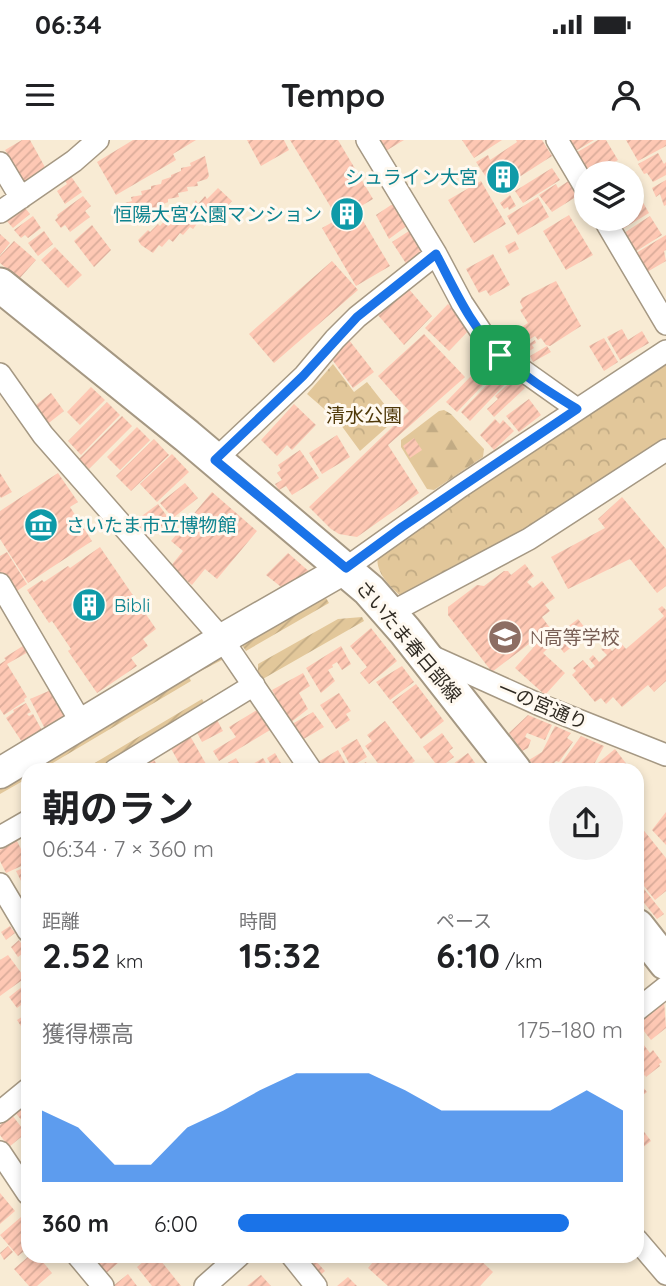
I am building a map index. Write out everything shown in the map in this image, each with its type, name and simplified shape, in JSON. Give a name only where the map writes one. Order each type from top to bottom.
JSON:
[{"type":"main road","name":"さいたま春日部線","points":[[0,285],[346,568],[390,613],[509,763]]},
{"type":"main road","points":[[644,935],[666,963]]},
{"type":"street","points":[[0,212],[74,161],[98,140]]},
{"type":"street","points":[[367,140],[436,254],[461,303],[482,333],[500,355],[577,409]]},
{"type":"street","points":[[557,140],[574,169]]},
{"type":"street","points":[[0,163],[21,198]]},
{"type":"street","points":[[611,231],[666,324]]},
{"type":"street","points":[[215,460],[303,376],[357,317],[436,254]]},
{"type":"street","points":[[0,773],[222,639],[346,568],[402,527],[666,351]]},
{"type":"street","points":[[0,374],[43,435],[222,639],[306,763]]},
{"type":"street","points":[[390,613],[530,539],[666,450]]},
{"type":"street","points":[[0,584],[82,724]]},
{"type":"street","name":"一の宮通り","points":[[421,651],[540,705],[666,755]]},
{"type":"street","points":[[126,763],[254,685]]},
{"type":"street","points":[[0,838],[21,825]]},
{"type":"street","points":[[0,884],[21,919]]},
{"type":"street","points":[[644,1004],[666,987]]},
{"type":"street","points":[[0,1112],[21,1095]]},
{"type":"street","points":[[0,1152],[21,1184]]},
{"type":"street","points":[[644,1248],[666,1273]]},
{"type":"street","points":[[84,1263],[103,1286]]},
{"type":"street","points":[[205,1286],[231,1263]]},
{"type":"street","points":[[298,1263],[316,1286]]},
{"type":"green space","points":[[666,359],[666,445],[580,501],[402,597],[392,588],[380,571],[377,559],[379,554]]},
{"type":"green space","name":"清水公園","points":[[333,364],[354,392],[367,382],[396,419],[360,451],[338,421],[307,394]]},
{"type":"green space","points":[[444,410],[484,449],[483,457],[434,490],[427,489],[401,447],[401,440]]},
{"type":"green space","points":[[326,598],[329,603],[246,651],[241,644],[306,604]]},
{"type":"green space","points":[[362,617],[364,621],[261,680],[258,664],[338,619]]},
{"type":"green space","points":[[222,656],[224,659],[189,677],[191,681],[53,763],[35,763]]},
{"type":"green space","points":[[239,681],[238,690],[116,763],[95,763],[202,699],[205,704],[214,699],[212,697]]},
{"type":"green space","points":[[21,771],[21,782],[0,794],[0,783]]},
{"type":"building","points":[[22,140],[30,140],[46,169],[24,182],[5,150]]},
{"type":"building","name":"恒陽大宮公園マンション","points":[[133,140],[196,140],[173,154],[176,160],[116,195],[97,162]]},
{"type":"building","points":[[247,140],[284,140],[289,150],[261,166]]},
{"type":"building","name":"恒陽大宮公園マンション","points":[[290,140],[338,140],[373,199],[356,209],[390,266],[356,286],[322,228],[338,219]]},
{"type":"building","points":[[377,140],[404,140],[384,152]]},
{"type":"building","points":[[462,140],[502,140],[474,158]]},
{"type":"building","name":"シュライン大宮","points":[[516,140],[542,140],[552,156],[496,192],[476,162],[488,155],[490,160],[517,142]]},
{"type":"building","points":[[566,140],[594,140],[574,152]]},
{"type":"building","points":[[598,140],[606,140],[618,160],[578,161],[574,154]]},
{"type":"building","points":[[626,140],[666,140],[666,146],[638,161]]},
{"type":"building","points":[[658,153],[664,164],[666,162],[666,175],[653,182],[647,173],[644,174],[643,161]]},
{"type":"building","points":[[205,156],[209,176],[207,179],[197,182],[198,186],[187,187],[188,191],[178,193],[179,197],[168,199],[168,202],[148,216],[138,217],[138,221],[126,224],[122,204],[132,201],[131,197],[142,195],[141,191],[161,184],[162,180]]},
{"type":"building","points":[[552,168],[560,180],[523,203],[515,191]]},
{"type":"building","points":[[70,175],[82,192],[65,204],[57,191],[67,184],[64,179]]},
{"type":"building","points":[[570,180],[574,187],[574,198],[552,212],[539,195],[556,184],[558,188]]},
{"type":"building","points":[[666,180],[664,206],[660,194],[656,197],[652,188]]},
{"type":"building","points":[[481,181],[506,224],[474,243],[448,200]]},
{"type":"building","points":[[218,188],[232,201],[222,211],[219,209],[203,223],[199,221],[183,235],[180,233],[173,242],[169,239],[162,247],[159,245],[153,253],[141,245],[138,240],[148,230],[150,232],[158,224],[160,226],[167,218],[170,221],[177,212],[179,215],[187,206],[189,210],[196,200],[198,204]]},
{"type":"building","points":[[510,195],[516,206],[509,210],[508,207],[504,209],[500,203]]},
{"type":"building","points":[[83,196],[91,206],[85,211],[90,217],[70,232],[65,225],[61,228],[55,220],[57,215]]},
{"type":"building","points":[[538,197],[549,217],[518,235],[507,216]]},
{"type":"building","points":[[22,204],[30,214],[13,228],[4,218]]},
{"type":"building","points":[[391,205],[408,221],[408,225],[389,239],[376,215]]},
{"type":"building","points":[[569,215],[574,223],[574,231],[579,231],[593,255],[566,270],[543,231]]},
{"type":"building","points":[[33,216],[41,228],[28,238],[25,235],[21,238],[14,230]]},
{"type":"building","points":[[650,216],[662,235],[635,252],[624,233],[644,231],[644,220]]},
{"type":"building","points":[[92,225],[111,250],[94,267],[74,241]]},
{"type":"building","points":[[44,231],[53,244],[38,256],[28,243]]},
{"type":"building","points":[[409,231],[422,252],[407,265],[392,242]]},
{"type":"building","points":[[0,234],[10,243],[0,255]]},
{"type":"building","points":[[666,235],[666,261],[647,272],[636,253]]},
{"type":"building","points":[[14,241],[36,260],[19,279],[0,263],[0,256]]},
{"type":"building","points":[[515,241],[519,249],[509,254],[505,246]]},
{"type":"building","points":[[55,247],[82,275],[68,288],[41,260]]},
{"type":"building","points":[[493,254],[510,285],[490,296],[486,290],[479,293],[466,269]]},
{"type":"building","name":"恒陽大宮公園マンション","points":[[332,261],[358,290],[274,363],[249,334]]},
{"type":"building","points":[[556,281],[581,326],[550,346],[535,336],[527,341],[520,328],[528,323],[520,310],[523,308],[520,302],[522,298]]},
{"type":"building","points":[[408,288],[432,316],[404,345],[377,314]]},
{"type":"building","points":[[448,304],[472,327],[449,351],[425,328]]},
{"type":"building","points":[[622,329],[628,340],[642,331],[649,343],[620,360],[607,337]]},
{"type":"building","points":[[424,334],[465,377],[388,445],[419,493],[357,537],[339,534],[309,507],[409,411],[378,376]]},
{"type":"building","points":[[604,338],[618,362],[604,371],[589,346]]},
{"type":"building","points":[[349,340],[374,372],[353,388],[331,358]]},
{"type":"building","points":[[535,340],[536,343],[532,345],[534,348],[523,355],[519,351]]},
{"type":"building","points":[[547,346],[551,352],[533,362],[530,356]]},
{"type":"building","points":[[500,371],[509,380],[470,421],[461,412]]},
{"type":"building","points":[[472,375],[483,385],[457,412],[446,402]]},
{"type":"building","points":[[516,377],[525,388],[494,417],[487,409],[498,399],[495,396]]},
{"type":"building","points":[[91,387],[105,400],[80,425],[67,412]]},
{"type":"building","points":[[51,393],[64,411],[45,426],[31,409]]},
{"type":"building","points":[[529,399],[541,415],[519,432],[506,416]]},
{"type":"building","points":[[107,402],[120,415],[81,455],[68,441]]},
{"type":"building","points":[[294,404],[316,425],[292,450],[287,445],[277,456],[261,440]]},
{"type":"building","points":[[122,416],[132,426],[89,469],[79,459]]},
{"type":"building","points":[[495,419],[500,424],[503,420],[514,431],[494,450],[480,435]]},
{"type":"building","points":[[137,427],[150,440],[120,470],[107,457]]},
{"type":"building","points":[[337,435],[350,457],[322,474],[309,453]]},
{"type":"building","points":[[414,438],[422,450],[410,458],[403,446]]},
{"type":"building","points":[[154,439],[169,455],[131,491],[116,476]]},
{"type":"building","points":[[300,450],[319,478],[292,495],[286,486],[279,490],[275,484],[282,480],[277,473],[281,470],[278,465]]},
{"type":"building","points":[[172,454],[189,472],[157,502],[140,484]]},
{"type":"building","points":[[0,473],[12,492],[1,498],[0,496]]},
{"type":"building","name":"さいたま市立博物館","points":[[58,473],[78,502],[70,507],[92,541],[28,583],[0,539],[0,511]]},
{"type":"building","points":[[185,483],[198,498],[173,518],[160,503]]},
{"type":"building","points":[[212,492],[257,531],[217,579],[205,569],[192,585],[170,567],[183,551],[171,541]]},
{"type":"building","points":[[622,497],[666,549],[666,586],[657,593],[630,559],[568,589],[551,557],[605,528],[598,519]]},
{"type":"building","points":[[158,504],[170,520],[147,538],[135,521]]},
{"type":"building","name":"Bibli","points":[[100,547],[156,629],[143,639],[148,646],[131,658],[137,666],[97,693],[68,651],[71,649],[52,621],[49,623],[27,590],[68,566],[70,568]]},
{"type":"building","points":[[7,552],[27,584],[14,593],[0,572],[0,556]]},
{"type":"building","points":[[288,553],[312,574],[285,590],[266,575]]},
{"type":"building","points":[[525,564],[534,576],[527,582],[533,588],[542,581],[555,598],[545,605],[550,611],[542,617],[550,628],[492,672],[448,615],[448,607],[477,585],[484,586],[504,571],[511,575]]},
{"type":"building","points":[[662,606],[666,610],[666,681],[654,692],[648,685],[622,707],[613,697],[606,704],[601,698],[595,702],[572,675],[576,671],[573,668],[583,660],[591,669],[595,666],[589,659],[593,655],[599,662],[607,655],[601,649],[606,644],[612,651],[621,643],[626,649],[664,616],[658,609]]},
{"type":"building","points":[[578,619],[589,633],[564,653],[553,638]]},
{"type":"building","points":[[371,628],[397,661],[369,684],[360,673],[367,667],[350,646]]},
{"type":"building","points":[[541,639],[549,647],[543,653],[565,673],[545,695],[515,668]]},
{"type":"building","points":[[26,644],[30,651],[7,664],[27,697],[4,715],[0,709],[0,664],[6,660],[4,658]]},
{"type":"building","points":[[341,646],[351,664],[342,670],[337,662],[332,665],[328,670],[335,681],[321,693],[306,668]]},
{"type":"building","points":[[402,666],[414,682],[390,700],[376,682]]},
{"type":"building","points":[[303,673],[310,686],[299,693],[308,709],[290,723],[272,690]]},
{"type":"building","points":[[416,684],[444,721],[421,739],[392,702]]},
{"type":"building","points":[[51,690],[67,717],[45,729],[30,699]]},
{"type":"building","points":[[339,693],[351,711],[346,714],[350,720],[336,729],[320,705]]},
{"type":"building","points":[[26,703],[31,712],[27,714],[33,714],[44,734],[24,745],[6,718],[13,710]]},
{"type":"building","points":[[257,710],[270,730],[219,761],[213,751],[236,737],[229,727]]},
{"type":"building","points":[[313,712],[324,727],[302,740],[292,724]]},
{"type":"building","points":[[528,715],[552,725],[545,740],[527,733],[525,737],[531,740],[528,748],[522,751],[509,733]]},
{"type":"building","points":[[215,716],[223,731],[202,742],[194,727]]},
{"type":"building","points":[[385,721],[415,761],[378,763],[365,746],[372,741],[367,735]]},
{"type":"building","points":[[555,726],[571,733],[567,738],[573,742],[559,762],[531,763],[529,760],[542,752]]},
{"type":"building","points":[[442,733],[453,748],[449,751],[454,757],[446,763],[435,763],[423,747]]},
{"type":"building","points":[[189,734],[205,763],[179,763],[169,745]]},
{"type":"building","points":[[581,736],[604,746],[595,763],[561,763]]},
{"type":"building","points":[[357,739],[367,757],[357,763],[349,763],[341,748]]},
{"type":"building","points":[[615,749],[626,763],[598,763]]},
{"type":"building","points":[[338,750],[345,763],[318,763]]},
{"type":"building","points":[[275,753],[281,763],[270,763],[267,758]]},
{"type":"building","points":[[468,753],[475,763],[454,763]]},
{"type":"building","points":[[666,812],[666,845],[652,830]]},
{"type":"building","points":[[644,831],[666,858],[666,891],[655,900],[644,886]]},
{"type":"building","points":[[15,837],[21,849],[21,866],[6,873],[0,861],[0,850],[8,846],[6,842]]},
{"type":"building","points":[[644,889],[664,914],[657,919],[644,903]]},
{"type":"building","points":[[10,926],[15,933],[6,940],[1,932]]},
{"type":"building","points":[[19,940],[21,955],[18,957],[11,947]]},
{"type":"building","points":[[8,955],[21,973],[21,981],[0,996],[0,960]]},
{"type":"building","points":[[21,988],[21,1005],[17,1008],[9,997]]},
{"type":"building","points":[[664,1000],[666,1028],[651,1040],[644,1031],[645,1013]]},
{"type":"building","points":[[644,1045],[650,1053],[653,1050],[662,1062],[646,1077]]},
{"type":"building","points":[[21,1106],[21,1120],[14,1111]]},
{"type":"building","points":[[12,1115],[21,1127],[21,1137],[9,1147],[0,1135],[0,1125]]},
{"type":"building","points":[[644,1132],[651,1141],[644,1146]]},
{"type":"building","points":[[0,1193],[15,1211],[0,1224]]},
{"type":"building","points":[[21,1217],[21,1254],[18,1256],[0,1235]]},
{"type":"building","points":[[8,1246],[13,1252],[4,1260],[0,1253]]},
{"type":"building","points":[[21,1263],[44,1263],[52,1273],[37,1286],[29,1286],[14,1269]]},
{"type":"building","points":[[93,1263],[118,1263],[103,1276]]},
{"type":"building","points":[[142,1263],[163,1263],[181,1286],[152,1286],[137,1267]]},
{"type":"building","points":[[318,1263],[325,1271],[317,1278],[306,1264]]},
{"type":"building","points":[[372,1263],[483,1263],[493,1272],[480,1286],[388,1286],[368,1268]]},
{"type":"building","points":[[128,1274],[137,1286],[113,1286]]},
{"type":"building","points":[[261,1275],[271,1286],[247,1286]]},
{"type":"building","points":[[348,1277],[357,1286],[337,1286]]},
{"type":"place","name":"シュライン大宮","points":[[503,177]]},
{"type":"place","name":"恒陽大宮公園マンション","points":[[347,214]]},
{"type":"place","name":"さいたま市立博物館","points":[[41,525]]},
{"type":"place","name":"Bibli","points":[[89,605]]},
{"type":"place","name":"N高等学校","points":[[505,637]]},
{"type":"route","points":[[436,254],[461,303],[500,355],[577,409],[346,568],[215,460],[303,376],[357,317],[436,254]]}]
